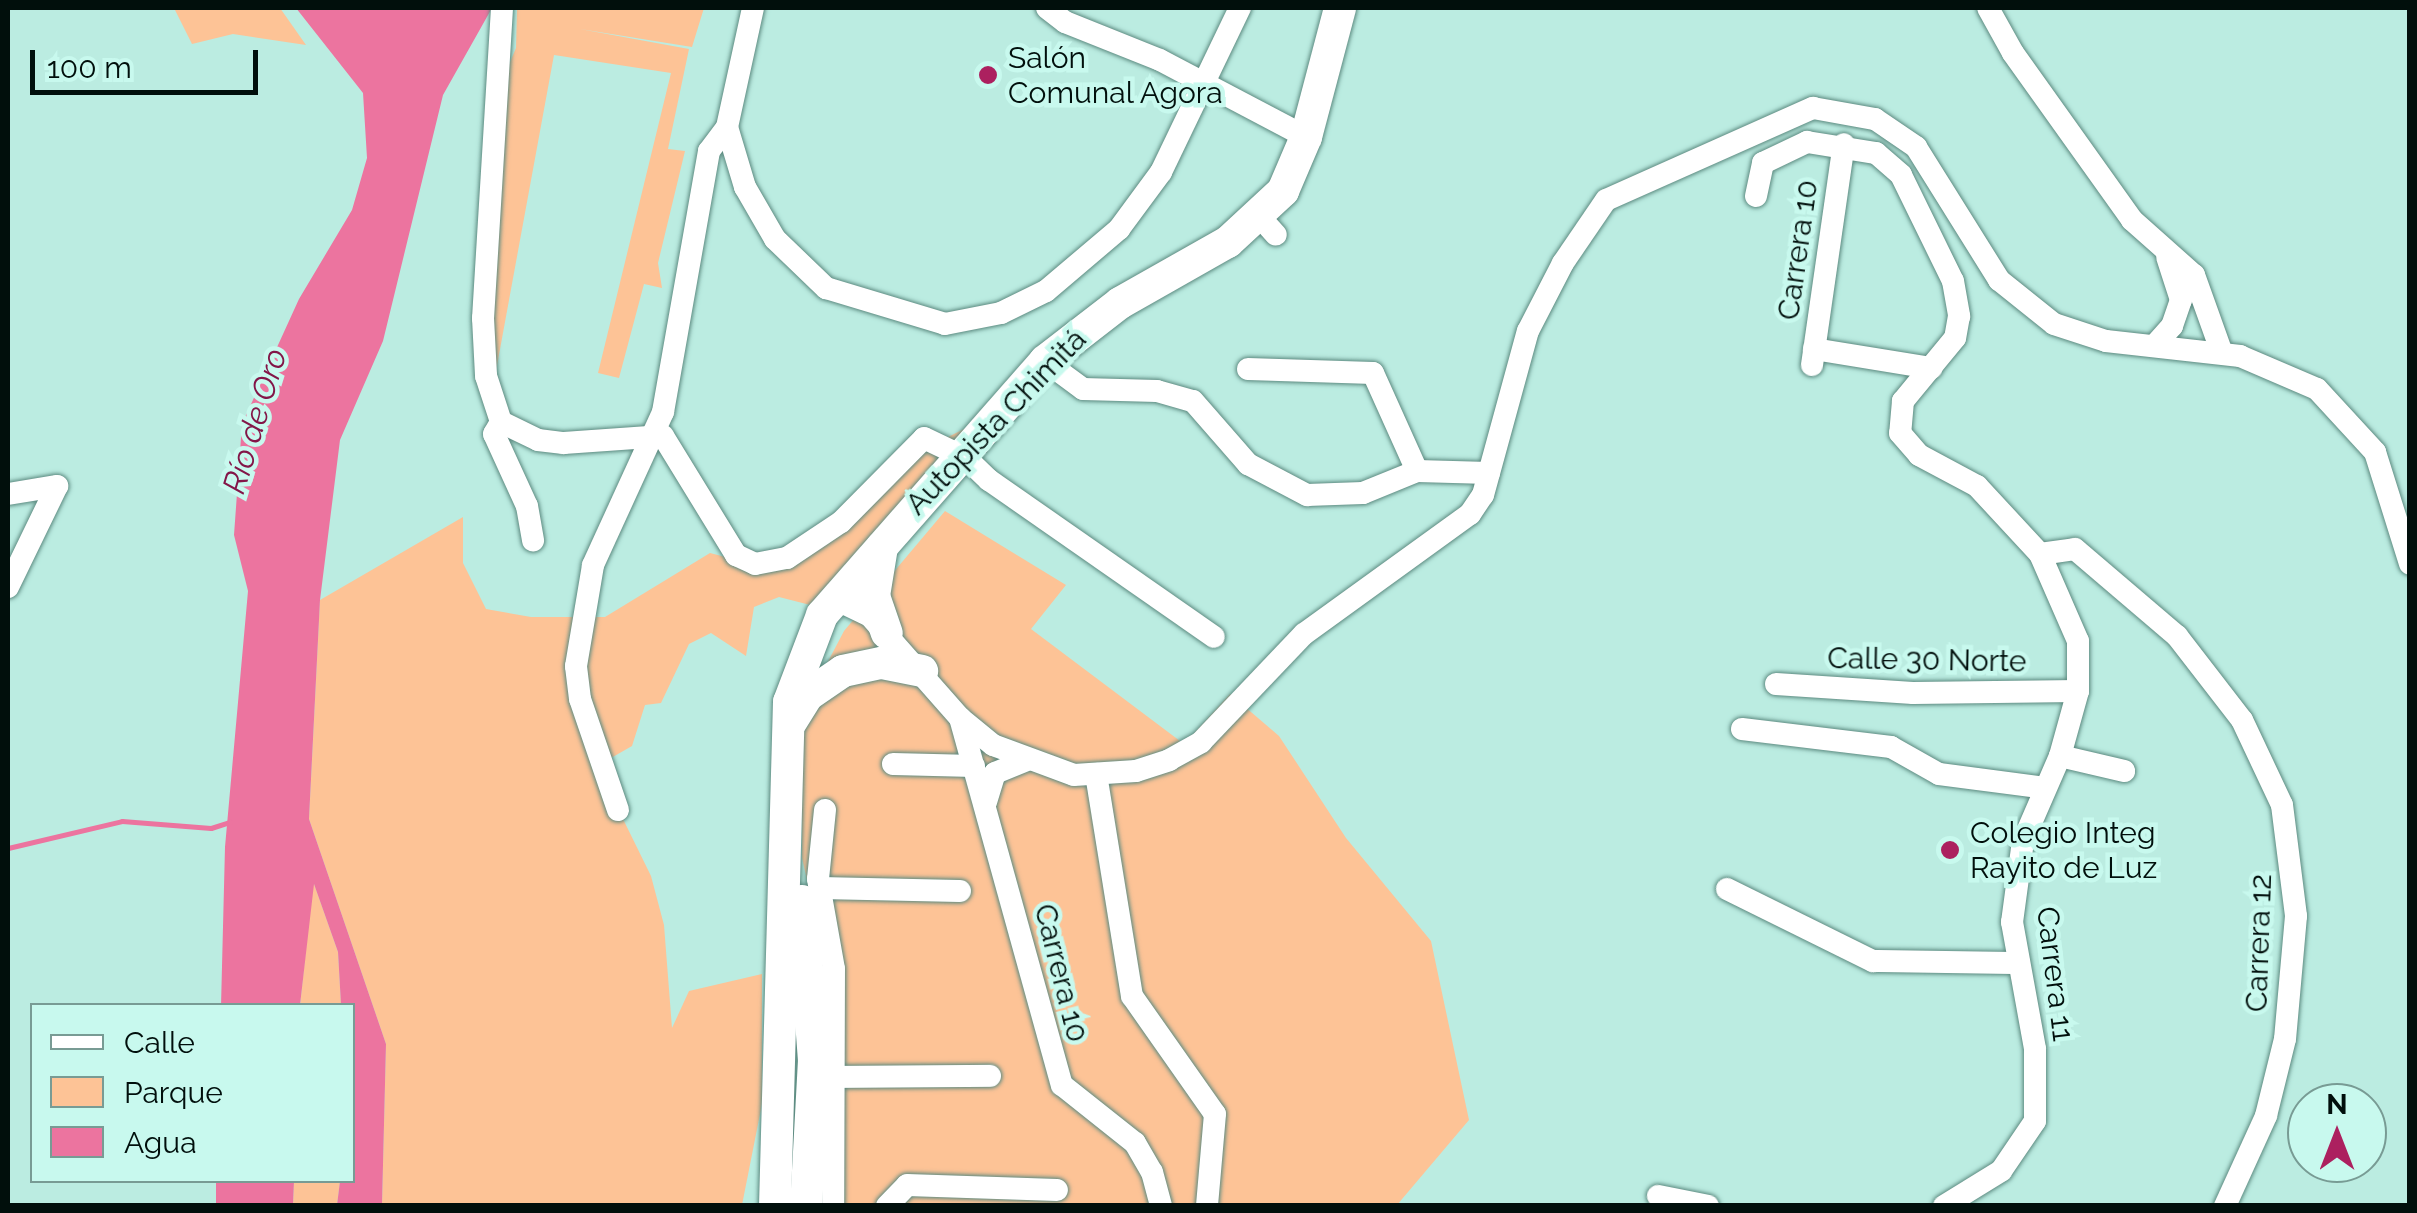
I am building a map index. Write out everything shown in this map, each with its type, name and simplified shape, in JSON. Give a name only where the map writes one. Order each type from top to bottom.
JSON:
[{"type":"highway","name":"Autopista Chimitá","points":[[775,1206],[789,853],[787,731],[798,669],[833,598],[896,527],[966,458],[1045,361],[1120,302],[1228,242],[1268,225],[1306,137],[1333,9]]},
{"type":"highway","points":[[888,633],[873,582],[877,558],[896,527]]},
{"type":"highway","points":[[787,731],[808,695],[843,671],[882,663],[922,672]]},
{"type":"highway","name":"Autopista Chimitá","points":[[789,853],[810,976],[814,1135],[806,1206]]},
{"type":"street","points":[[502,8],[483,318],[486,376],[501,422],[538,440],[564,443],[650,436],[673,446],[713,522],[736,554],[755,564],[787,558],[841,522],[914,442],[924,438],[966,458],[988,480],[1214,637]]},
{"type":"street","points":[[618,810],[580,700],[576,666],[593,565],[663,412],[689,290],[709,152],[728,127],[752,8]]},
{"type":"street","points":[[1047,8],[1064,22],[1207,86],[1306,137]]},
{"type":"street","points":[[728,127],[745,187],[775,239],[826,288],[945,324],[1001,313],[1084,266],[1161,172],[1207,86],[1240,8]]},
{"type":"street","points":[[1988,8],[2105,185],[2168,257],[2198,282],[2222,353]]},
{"type":"street","points":[[833,598],[860,609],[888,633],[960,718],[993,745],[1027,760],[1074,775],[1136,771],[1201,742],[1304,634],[1462,521],[1483,494],[1528,330],[1563,262],[1606,200],[1813,108],[1860,114],[1890,126],[1934,167],[1999,280],[2038,315],[2087,336],[2222,353],[2302,379],[2360,430],[2387,480],[2410,564]]},
{"type":"street","name":"Carrera 11","points":[[1756,196],[1763,163],[1807,142],[1844,144],[1885,159],[1908,188],[1959,308],[1955,338],[1900,407],[1903,440],[1977,486],[2040,554],[2074,624],[2078,691],[2060,756],[2020,862],[2012,922],[2035,1050],[2034,1120],[2000,1171],[1944,1206]]},
{"type":"street","name":"Carrera 10","points":[[1844,144],[1813,357],[1931,368]]},
{"type":"street","points":[[1908,188],[1926,188],[1934,167]]},
{"type":"street","points":[[1927,227],[1938,210],[1959,212]]},
{"type":"street","points":[[2154,346],[2172,326],[2180,300],[2168,257]]},
{"type":"street","points":[[1045,361],[1083,389],[1157,391],[1193,401],[1248,464],[1308,495],[1363,492],[1418,471],[1489,473]]},
{"type":"street","points":[[1248,369],[1373,373],[1418,471]]},
{"type":"street","points":[[501,422],[494,434],[526,506],[533,540]]},
{"type":"street","points":[[8,494],[57,486],[8,587]]},
{"type":"street","name":"Carrera 12","points":[[2040,554],[2075,549],[2178,636],[2242,720],[2282,805],[2296,916],[2285,1039],[2266,1116],[2225,1206]]},
{"type":"street","name":"Calle 30 Norte","points":[[1776,684],[1913,693],[2078,691]]},
{"type":"street","name":"Carrera 10","points":[[960,718],[1062,1086],[1135,1143],[1152,1172],[1160,1206]]},
{"type":"street","points":[[1742,729],[1891,747],[1939,774],[2045,788]]},
{"type":"street","points":[[2060,756],[2124,771]]},
{"type":"street","points":[[987,806],[996,773],[1027,760]]},
{"type":"street","points":[[894,764],[974,766]]},
{"type":"street","points":[[1096,774],[1132,996],[1215,1114],[1206,1206]]},
{"type":"street","points":[[824,810],[820,888],[834,969],[838,1077],[833,1206]]},
{"type":"street","points":[[820,888],[960,892]]},
{"type":"street","points":[[1726,889],[1873,961],[2020,963]]},
{"type":"street","points":[[838,1077],[990,1076]]},
{"type":"street","points":[[887,1206],[907,1184],[1057,1190]]},
{"type":"street","points":[[1658,1196],[1708,1206]]},
{"type":"green space","points":[[174,8],[280,8],[306,45],[233,34],[192,44]]},
{"type":"green space","points":[[517,8],[704,8],[692,47],[580,29],[689,49],[668,149],[685,151],[658,263],[662,288],[644,284],[619,378],[598,373],[671,73],[554,55],[487,420],[507,69],[516,48]]},
{"type":"green space","points":[[966,428],[818,607],[779,597],[754,607],[746,656],[711,633],[689,644],[661,703],[645,705],[632,746],[597,766],[651,876],[664,925],[672,1028],[689,991],[762,974],[762,1104],[742,1205],[382,1205],[386,1044],[309,819],[320,600],[463,517],[463,563],[486,609],[531,617],[605,617],[710,553],[775,570],[906,458]]},
{"type":"green space","points":[[945,511],[1066,585],[1031,629],[1184,744],[1230,694],[1279,736],[1346,838],[1431,941],[1469,1120],[1397,1205],[829,1205],[828,972],[802,858],[802,711],[844,631]]},
{"type":"green space","points":[[313,881],[338,952],[341,1003],[300,1003]]},
{"type":"green space","points":[[294,1183],[340,1183],[337,1205],[293,1206]]},
{"type":"water","name":"Río de Oro","points":[[296,8],[492,8],[443,95],[383,341],[340,440],[320,600],[309,819],[386,1044],[382,1205],[337,1205],[340,1183],[355,1183],[355,1003],[341,1003],[338,952],[314,884],[300,1003],[221,1003],[225,847],[248,591],[234,535],[242,424],[299,299],[352,210],[367,158],[363,93]]},
{"type":"water","points":[[216,1183],[294,1183],[293,1205],[216,1205]]},
{"type":"waterway","points":[[8,848],[122,821],[211,828],[230,822]]},
{"type":"place","name":"Salón Comunal Agora","points":[[988,75]]},
{"type":"place","name":"Colegio Integ Rayito de Luz","points":[[1950,850]]}]
